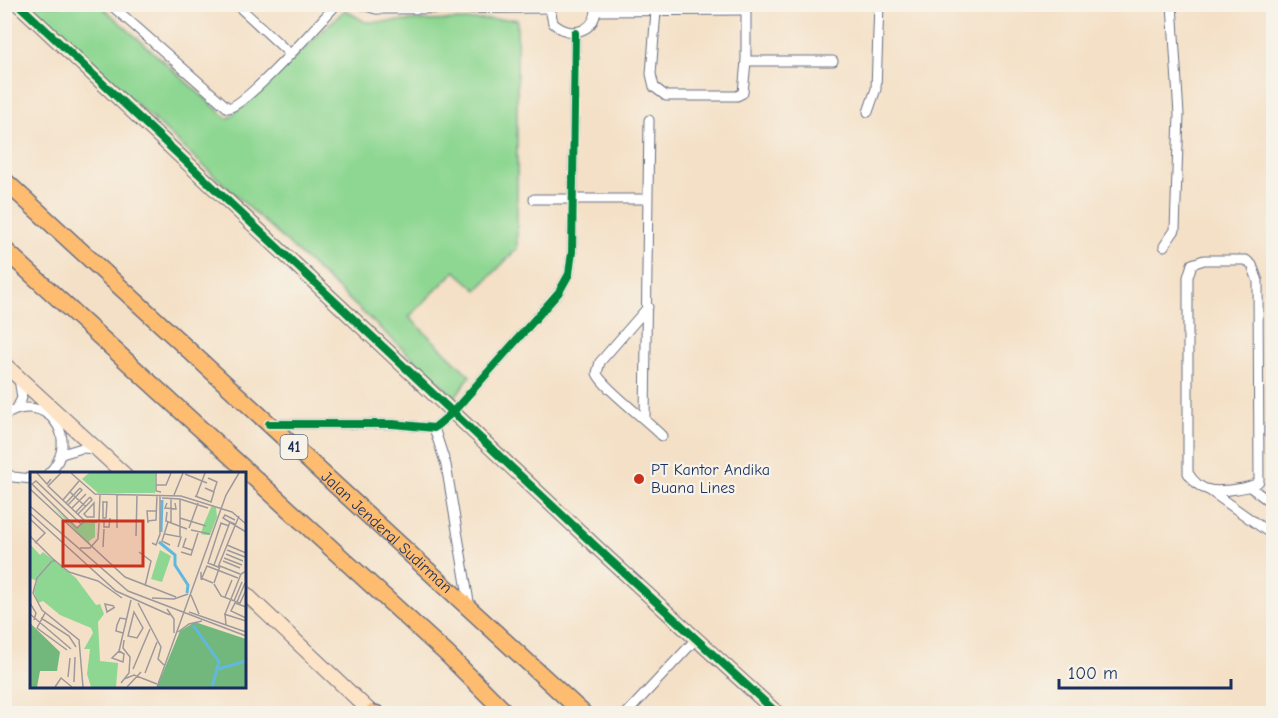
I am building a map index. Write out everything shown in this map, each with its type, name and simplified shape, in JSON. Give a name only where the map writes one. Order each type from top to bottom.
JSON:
[{"type":"highway","name":"Jalan Jenderal Sudirman","points":[[4,180],[584,714]]},
{"type":"highway","points":[[4,249],[439,647],[507,714]]},
{"type":"street","points":[[18,4],[778,714]]},
{"type":"street","points":[[110,4],[226,108],[239,103],[337,4]]},
{"type":"street","points":[[236,4],[289,53]]},
{"type":"street","points":[[359,4],[376,9],[549,6],[553,23],[566,32],[574,33],[589,26],[596,8],[656,11],[746,7],[746,61],[741,95],[666,96],[660,93],[652,83],[651,74],[656,11]]},
{"type":"street","points":[[868,112],[876,89],[879,4]]},
{"type":"street","points":[[1164,246],[1175,230],[1179,115],[1172,4]]},
{"type":"street","points":[[269,424],[393,424],[434,428],[453,412],[566,281],[572,252],[574,33]]},
{"type":"street","points":[[746,61],[833,61]]},
{"type":"street","points":[[645,418],[649,120]]},
{"type":"street","points":[[534,199],[647,199]]},
{"type":"street","points":[[1209,490],[1250,487],[1259,480],[1258,281],[1252,266],[1246,260],[1204,260],[1192,264],[1188,277],[1188,472],[1193,483],[1209,490],[1274,536]]},
{"type":"street","points":[[648,307],[600,362],[597,373],[602,383],[645,418],[662,436]]},
{"type":"street","points":[[4,364],[122,472]]},
{"type":"street","points":[[4,416],[21,404],[22,393],[18,375]]},
{"type":"street","points":[[17,408],[35,408],[55,420],[64,442],[62,454],[49,472]]},
{"type":"street","points":[[434,428],[446,465],[470,611]]},
{"type":"street","points":[[62,454],[82,448],[100,450]]},
{"type":"street","points":[[6,476],[30,479]]},
{"type":"street","points":[[1250,487],[1274,506]]},
{"type":"street","points":[[246,594],[374,713]]},
{"type":"street","points":[[626,714],[697,638]]},
{"type":"green space","points":[[29,5],[100,5],[228,119],[345,10],[365,22],[517,19],[517,249],[477,290],[455,271],[409,317],[470,376],[455,397]]},
{"type":"cycle path","points":[[18,4],[608,558],[778,714]]},
{"type":"cycle path","points":[[269,424],[393,424],[434,428],[453,412],[559,292],[569,274],[572,252],[575,33]]},
{"type":"place","name":"PT Kantor Andika Buana Lines","points":[[639,479]]}]
